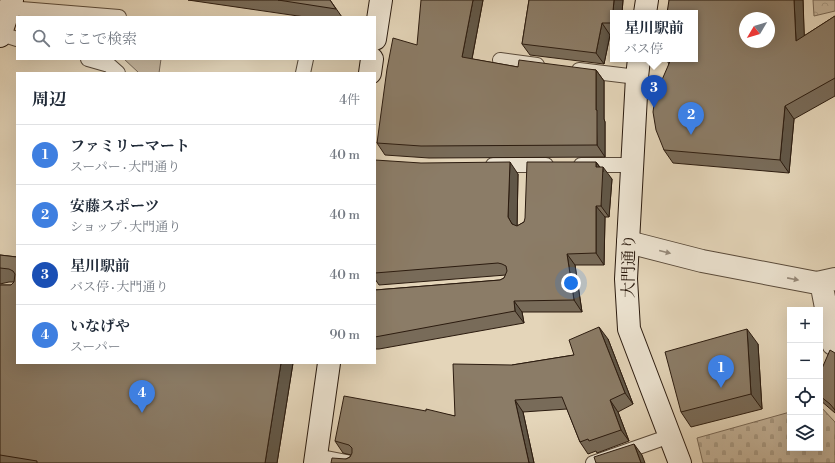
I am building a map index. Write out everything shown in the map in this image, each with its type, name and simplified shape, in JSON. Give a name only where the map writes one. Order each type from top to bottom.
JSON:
[{"type":"street","points":[[376,32],[381,0]]},
{"type":"street","points":[[645,10],[647,0]]},
{"type":"street","points":[[6,36],[10,4]]},
{"type":"street","points":[[370,72],[372,60]]},
{"type":"street","name":"大門通り","points":[[638,68],[626,279],[629,329],[680,463]]},
{"type":"street","points":[[628,242],[702,261],[817,283],[828,281],[833,344],[835,345]]},
{"type":"street","points":[[315,459],[329,364]]},
{"type":"lane","points":[[10,4],[111,16]]},
{"type":"lane","points":[[91,60],[108,65],[117,72]]},
{"type":"lane","points":[[303,72],[306,60]]},
{"type":"lane","points":[[500,60],[553,67]]},
{"type":"lane","points":[[568,69],[638,68]]},
{"type":"lane","points":[[482,165],[632,165]]},
{"type":"lane","points":[[527,165],[527,181]]},
{"type":"lane","points":[[593,463],[670,436]]},
{"type":"lane","points":[[315,459],[352,463]]},
{"type":"green space","points":[[813,0],[835,0],[835,11],[814,16]]},
{"type":"green space","points":[[125,60],[161,60],[159,72],[138,72]]},
{"type":"green space","points":[[823,409],[835,422],[835,463],[703,463],[697,438],[787,413],[787,451],[823,451]]},
{"type":"building","points":[[278,0],[330,0],[336,9]]},
{"type":"building","points":[[421,0],[473,0],[462,57],[518,67],[519,60],[596,70],[597,145],[421,146],[377,143],[387,69],[393,38],[417,45]]},
{"type":"building","points":[[529,0],[614,0],[613,10],[610,10],[610,23],[602,23],[596,53],[522,44]]},
{"type":"building","points":[[669,0],[794,0],[796,41],[835,16],[835,78],[785,106],[780,160],[664,150],[656,130],[653,112],[655,96],[670,62],[698,62],[698,10],[667,10]]},
{"type":"building","points":[[376,160],[421,163],[510,162],[508,217],[512,224],[517,226],[524,222],[525,218],[527,162],[596,162],[596,167],[603,167],[601,206],[596,206],[596,253],[567,254],[574,300],[514,301],[515,311],[376,337],[376,290],[500,280],[504,278],[507,271],[506,266],[498,263],[376,273]]},
{"type":"building","points":[[0,255],[16,257],[16,364],[281,364],[265,463],[37,463],[37,461],[0,455],[0,285],[11,285],[14,282],[15,274],[9,269],[0,268]]},
{"type":"building","points":[[599,327],[625,393],[610,400],[621,430],[589,441],[588,439],[580,442],[562,397],[515,400],[529,463],[331,463],[332,458],[346,459],[350,457],[352,453],[352,448],[349,445],[335,441],[344,396],[426,411],[426,409],[455,416],[453,364],[512,365],[574,355],[569,340]]},
{"type":"building","points":[[747,329],[751,394],[681,412],[665,352]]},
{"type":"building","points":[[830,350],[835,353],[835,410],[823,398],[823,366]]},
{"type":"building","points":[[634,444],[641,463],[596,463],[594,457]]},
{"type":"place","name":"星川駅前","points":[[654,108]]},
{"type":"place","name":"安藤スポーツ","points":[[691,135]]},
{"type":"place","name":"ファミリーマート","points":[[721,388]]},
{"type":"place","name":"いなげや","points":[[142,413]]}]
